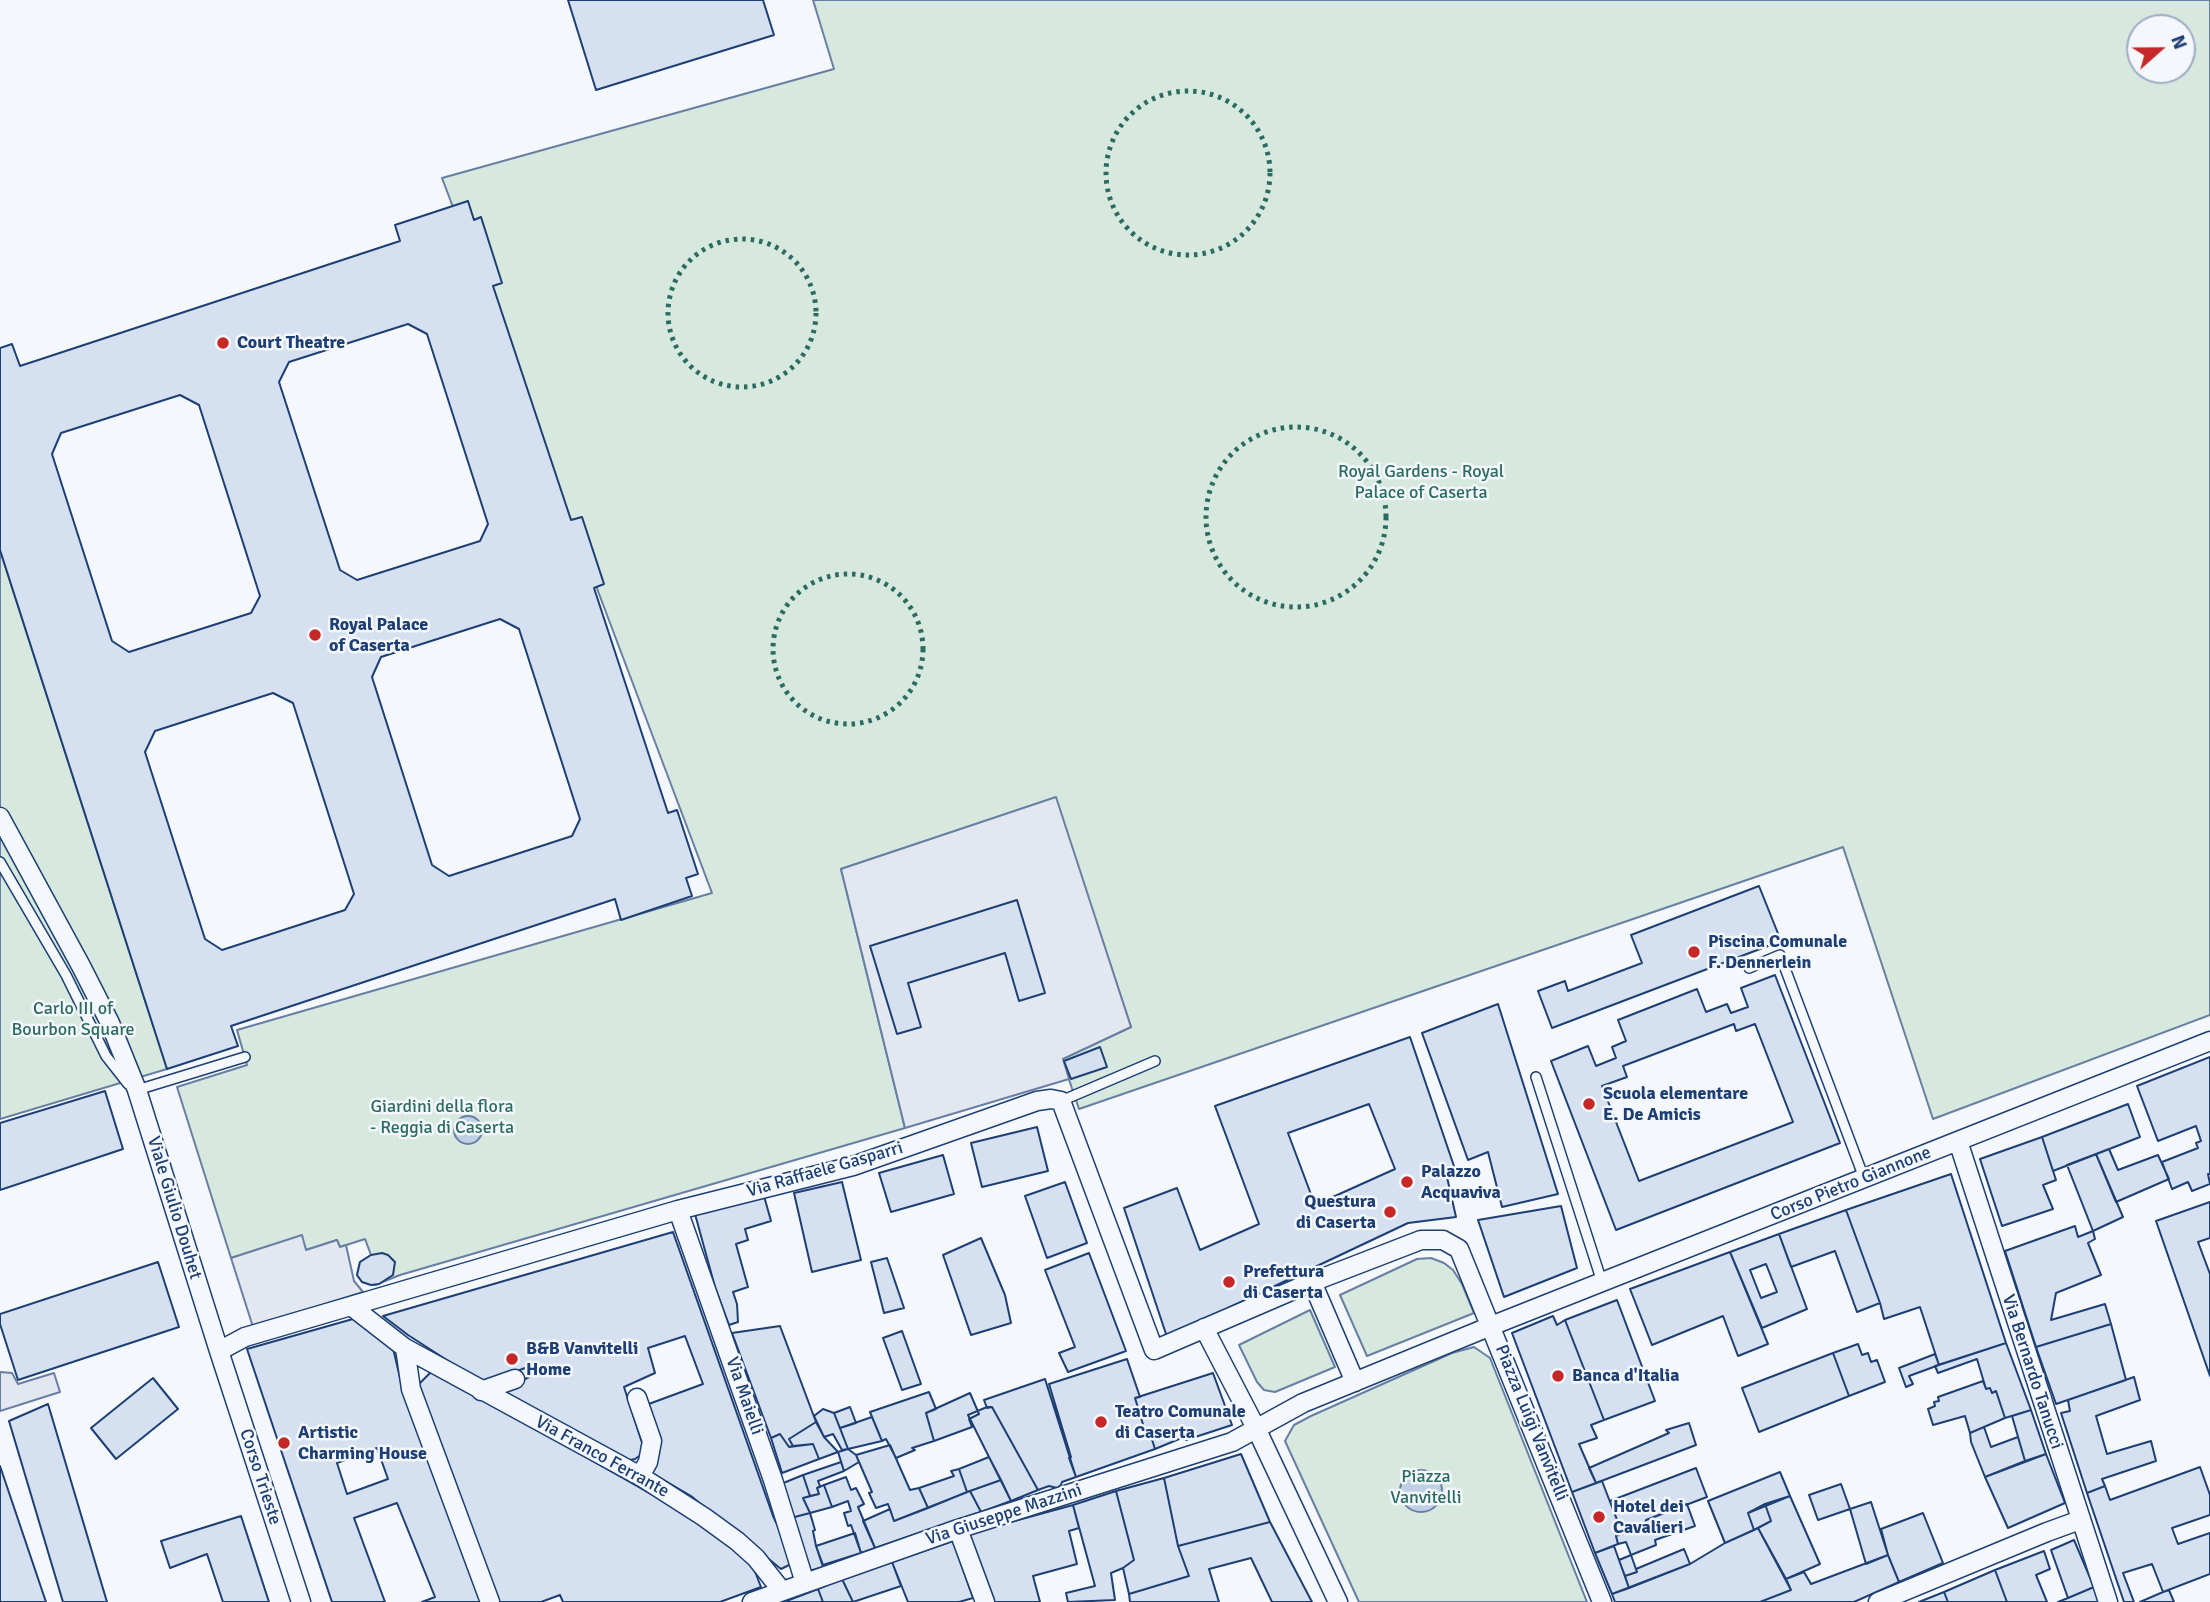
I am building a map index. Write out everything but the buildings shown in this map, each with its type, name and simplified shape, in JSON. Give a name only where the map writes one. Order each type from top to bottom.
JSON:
[{"type":"street","name":"Viale Giulio Douhet","points":[[0,817],[81,966],[128,1066],[219,1351]]},
{"type":"street","name":"Corso Pietro Giannone","points":[[1491,1326],[2210,1041]]},
{"type":"street","name":"Via Raffaele Gasparri","points":[[219,1351],[246,1337],[678,1210],[853,1166],[1037,1101],[1062,1101]]},
{"type":"street","points":[[1062,1101],[1154,1350],[1312,1282],[1421,1240],[1443,1240],[1459,1249],[1491,1326]]},
{"type":"street","name":"Via Bernardo Tanucci","points":[[1958,1141],[2108,1602]]},
{"type":"street","name":"Via Maielli","points":[[678,1210],[773,1480],[805,1583]]},
{"type":"street","points":[[1312,1282],[1355,1382]]},
{"type":"street","name":"Via Franco Ferrante","points":[[351,1306],[405,1348],[640,1476],[737,1541],[756,1558],[782,1591]]},
{"type":"street","name":"Piazza Luigi Vanvitelli","points":[[1259,1436],[1303,1403],[1491,1326],[1602,1602]]},
{"type":"street","points":[[1204,1328],[1338,1602]]},
{"type":"street","points":[[405,1348],[411,1389],[490,1602]]},
{"type":"street","name":"Corso Trieste","points":[[219,1351],[301,1602]]},
{"type":"street","points":[[481,1391],[515,1379]]},
{"type":"street","points":[[637,1398],[652,1441],[648,1462],[640,1476]]},
{"type":"street","name":"Via Giuseppe Mazzini","points":[[752,1602],[958,1530],[1232,1442],[1259,1436]]},
{"type":"street","points":[[1878,1602],[2047,1531],[2080,1520]]},
{"type":"street","points":[[958,1530],[985,1602]]},
{"type":"lane","points":[[0,862],[66,975],[106,1056],[139,1095],[245,1057]]},
{"type":"lane","points":[[1749,968],[1780,955],[1864,1178]]},
{"type":"lane","points":[[1062,1101],[1155,1061]]},
{"type":"lane","points":[[1536,1077],[1602,1282]]},
{"type":"green space","name":"Royal Gardens - Royal Palace of Caserta","points":[[813,0],[2210,0],[2210,1015],[1933,1119],[1843,847],[1079,1109],[1062,1059],[1131,1027],[1055,798],[841,869],[905,1128],[400,1275],[375,1285],[362,1282],[357,1275],[360,1262],[371,1255],[365,1239],[340,1247],[337,1240],[306,1250],[301,1236],[231,1258],[177,1087],[247,1065],[237,1030],[712,893],[442,178],[834,69]]},
{"type":"green space","name":"Carlo III of Bourbon Square","points":[[0,550],[167,1069],[0,1119]]},
{"type":"green space","points":[[1431,1258],[1453,1270],[1474,1313],[1367,1356],[1340,1295],[1417,1259]]},
{"type":"green space","points":[[1310,1310],[1335,1367],[1275,1392],[1264,1390],[1257,1382],[1239,1345]]},
{"type":"green space","name":"Piazza Vanvitelli","points":[[1474,1347],[1490,1358],[1587,1602],[1359,1602],[1285,1441],[1294,1425],[1311,1416],[1452,1353]]},
{"type":"shaded area","points":[[1056,797],[1131,1027],[1063,1059],[1069,1079],[905,1128],[841,869]]},
{"type":"shaded area","points":[[302,1235],[306,1250],[337,1240],[340,1247],[346,1245],[354,1281],[363,1292],[253,1327],[231,1258]]},
{"type":"shaded area","points":[[0,1372],[12,1373],[18,1384],[54,1373],[60,1392],[0,1411]]},
{"type":"water","points":[[468,1116],[478,1120],[482,1130],[478,1140],[468,1144],[458,1140],[454,1130],[458,1120]]},
{"type":"water","points":[[1421,1470],[1436,1476],[1442,1491],[1436,1506],[1421,1512],[1406,1506],[1400,1491],[1406,1476]]},
{"type":"hedge","points":[[1188,91],[1219,97],[1246,115],[1264,142],[1270,173],[1264,204],[1246,231],[1219,249],[1188,255],[1157,249],[1130,231],[1112,204],[1106,173],[1112,142],[1130,115],[1157,97],[1188,91]]},
{"type":"hedge","points":[[742,239],[770,245],[794,261],[810,285],[816,313],[810,341],[794,365],[770,381],[742,387],[714,381],[690,365],[674,341],[668,313],[674,285],[690,261],[714,245],[742,239]]},
{"type":"hedge","points":[[1296,427],[1330,434],[1360,453],[1379,483],[1386,517],[1379,551],[1360,581],[1330,600],[1296,607],[1262,600],[1232,581],[1213,551],[1206,517],[1213,483],[1232,453],[1262,434],[1296,427]]},
{"type":"hedge","points":[[848,574],[877,580],[901,596],[917,620],[923,649],[917,678],[901,702],[877,718],[848,724],[819,718],[795,702],[779,678],[773,649],[779,620],[795,596],[819,580],[848,574]]},
{"type":"place","name":"Court Theatre","points":[[223,343]]},
{"type":"place","name":"Royal Palace of Caserta","points":[[315,635]]},
{"type":"place","name":"Piscina Comunale F. Dennerlein","points":[[1694,952]]},
{"type":"place","name":"Scuola elementare E. De Amicis","points":[[1589,1104]]},
{"type":"place","name":"Palazzo Acquaviva","points":[[1407,1182]]},
{"type":"place","name":"Questura di Caserta","points":[[1390,1212]]},
{"type":"place","name":"Prefettura di Caserta","points":[[1229,1282]]},
{"type":"place","name":"B&B Vanvitelli Home","points":[[512,1359]]},
{"type":"place","name":"Banca d'Italia","points":[[1558,1376]]},
{"type":"place","name":"Teatro Comunale di Caserta","points":[[1101,1422]]},
{"type":"place","name":"Artistic Charming House","points":[[284,1443]]},
{"type":"place","name":"Hotel dei Cavalieri","points":[[1599,1517]]},
{"type":"park label","name":"Giardini della flora - Reggia di Caserta","points":[[442,1117]]}]
